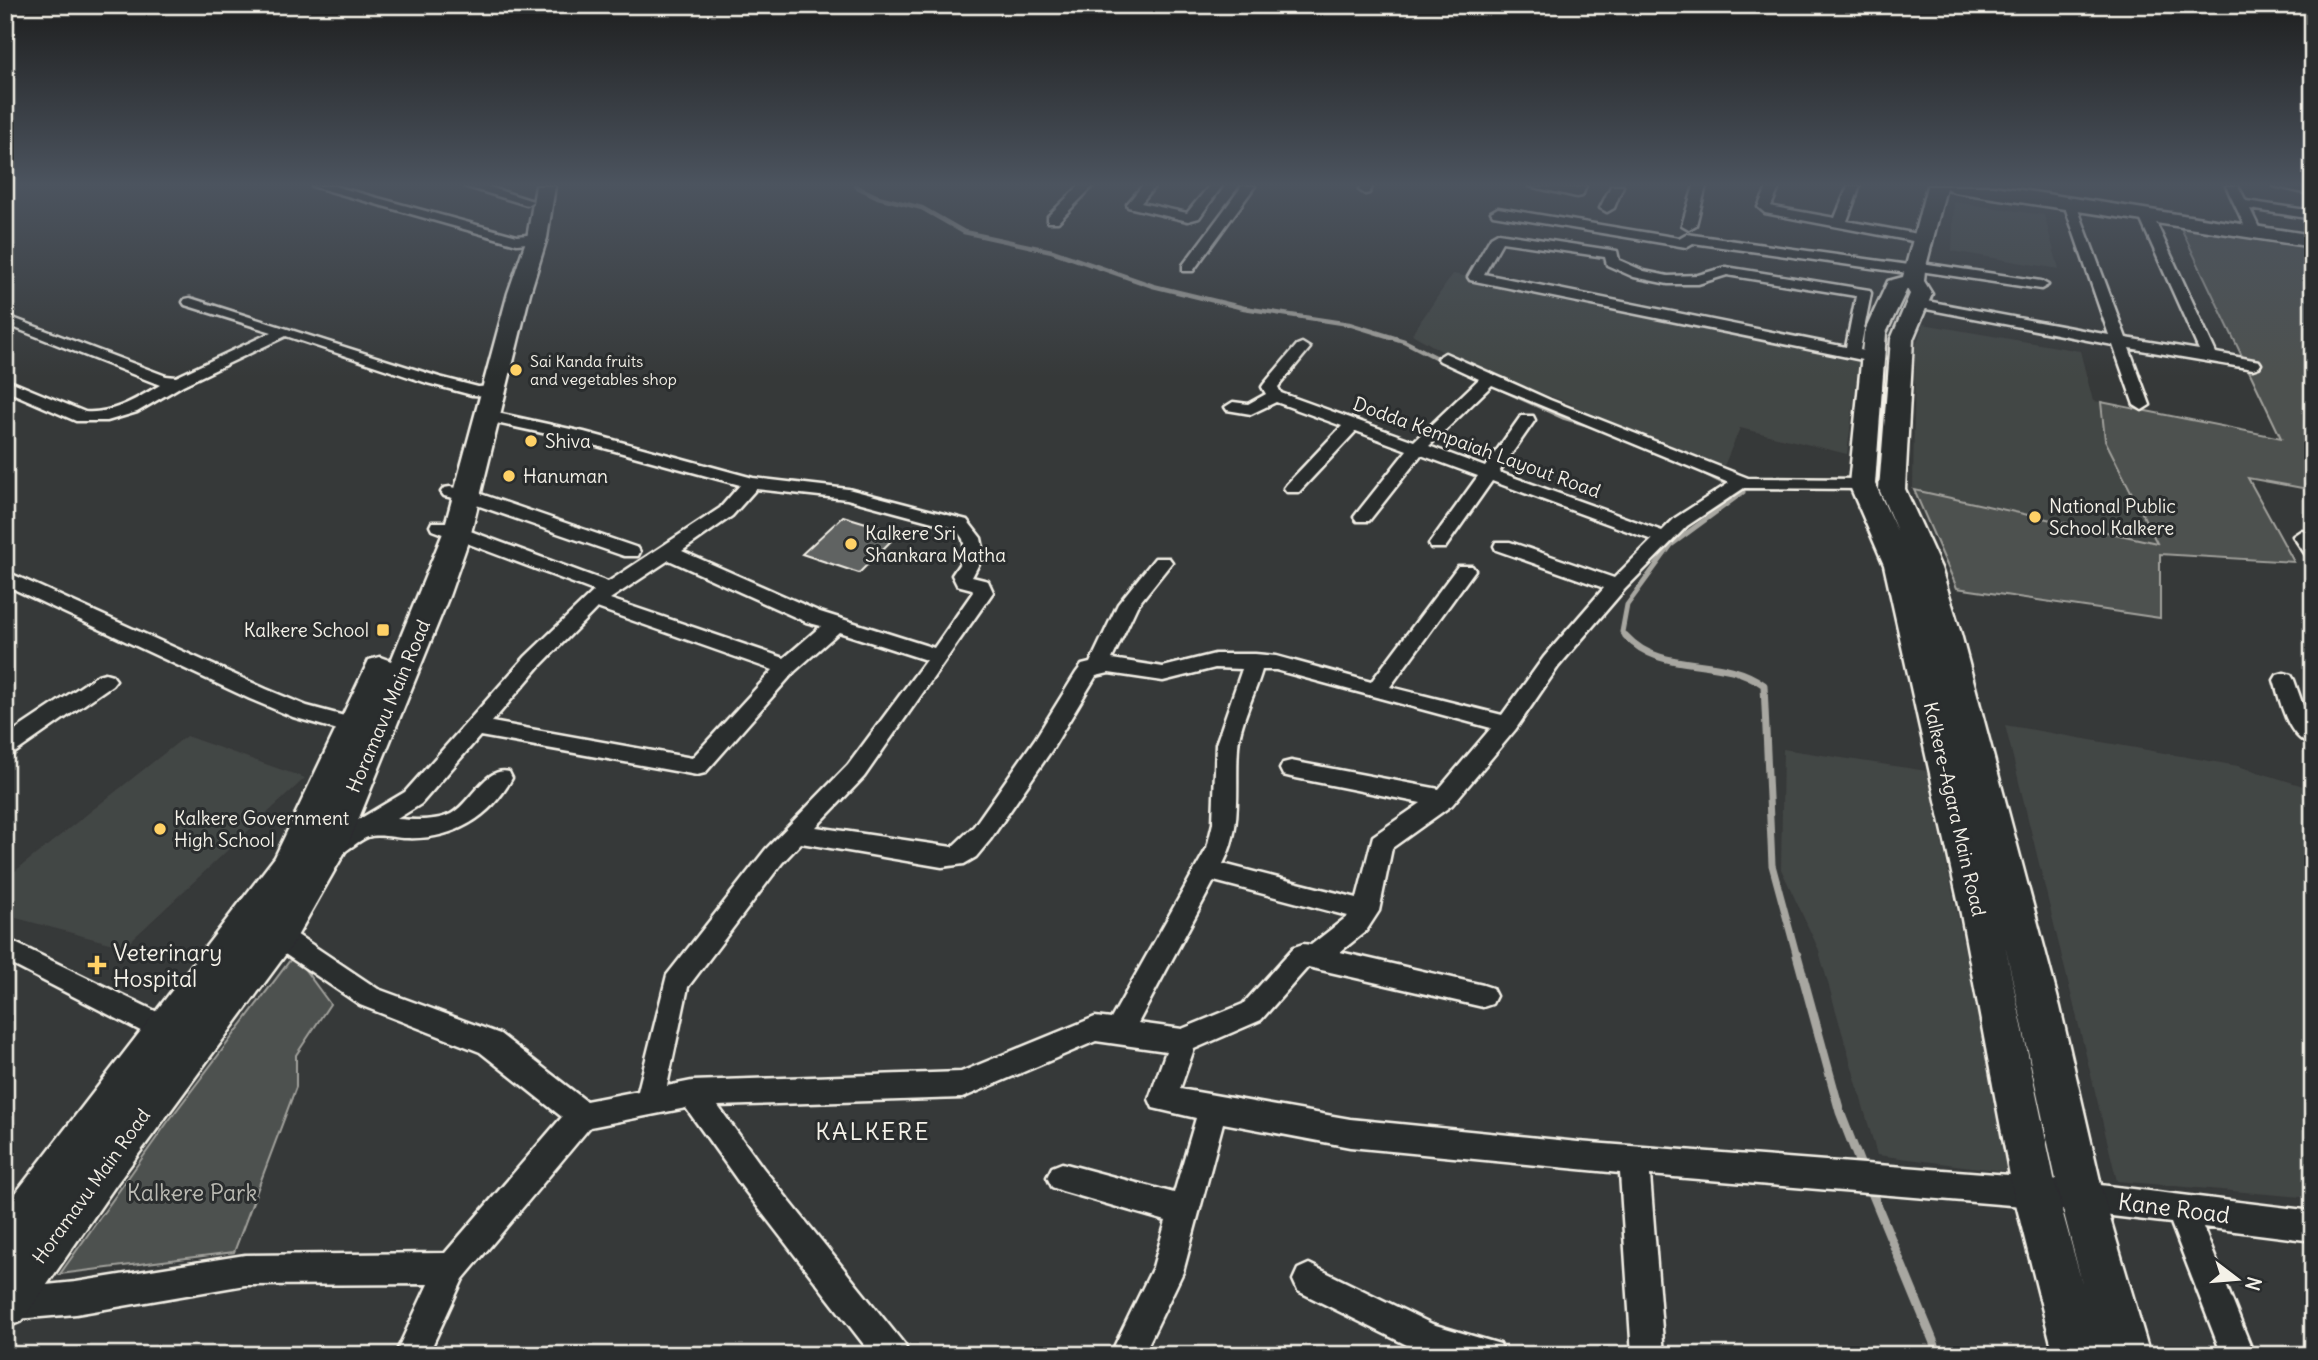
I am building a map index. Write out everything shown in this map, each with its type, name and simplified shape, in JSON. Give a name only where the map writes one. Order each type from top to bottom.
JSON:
[{"type":"street","name":"Horamavu Main Road","points":[[5,1305],[99,1171],[278,936],[328,850],[434,596],[448,529],[519,293],[525,249]]},
{"type":"street","points":[[1188,268],[1202,249]]},
{"type":"street","points":[[1491,249],[1475,276],[1862,355],[1864,293]]},
{"type":"street","points":[[1582,249],[1612,254],[1612,262],[1627,271],[1690,281],[1710,280],[1726,271],[1864,293],[1909,284],[2041,285]]},
{"type":"street","points":[[1742,249],[1909,284],[2120,342],[2253,364]]},
{"type":"street","name":"Kalkere-Agara Main Road","points":[[1920,249],[1909,284],[1877,486],[1927,568],[2040,1007],[2081,1198],[2126,1355]]},
{"type":"street","points":[[2086,249],[2142,405]]},
{"type":"street","points":[[2162,249],[2210,357]]},
{"type":"street","name":"Kalkere-Agara Main Road","points":[[1909,284],[1862,355],[1877,486],[1980,914],[2035,1192],[2078,1355]]},
{"type":"street","points":[[190,302],[285,331],[487,400],[578,436],[752,483],[848,494],[961,524],[972,538],[975,554],[962,575],[964,581],[981,584],[983,592],[856,771],[774,856],[676,983],[649,1103]]},
{"type":"street","points":[[5,319],[163,381],[177,382]]},
{"type":"street","points":[[5,384],[82,417],[94,419],[120,413],[177,382],[285,331]]},
{"type":"street","points":[[1233,407],[1251,410],[1275,396],[1270,387],[1302,348]]},
{"type":"street","points":[[1445,358],[1487,381],[1739,485],[1877,486]]},
{"type":"street","points":[[1363,517],[1418,447],[1487,381]]},
{"type":"street","name":"Dodda Kempaiah Layout Road","points":[[1275,396],[1664,538]]},
{"type":"street","points":[[1438,544],[1527,420]]},
{"type":"street","points":[[1293,488],[1353,424]]},
{"type":"street","points":[[289,866],[328,850],[413,799],[533,661],[602,595],[726,512],[752,483]]},
{"type":"street","points":[[1315,957],[1357,924],[1367,911],[1381,842],[1444,800],[1507,724],[1551,662],[1617,586],[1664,538],[1681,522],[1739,485]]},
{"type":"street","points":[[458,494],[631,552]]},
{"type":"street","name":"Horamavu Main Road","points":[[5,1249],[22,1222],[289,866],[448,529]]},
{"type":"street","points":[[448,529],[602,595],[787,667]]},
{"type":"street","points":[[1503,546],[1617,586]]},
{"type":"street","points":[[668,552],[802,612],[939,657]]},
{"type":"street","points":[[1098,668],[1128,604],[1162,562]]},
{"type":"street","points":[[1376,691],[1465,570]]},
{"type":"street","points":[[5,577],[258,694],[301,712],[355,727]]},
{"type":"street","points":[[474,727],[697,767],[787,667],[836,624]]},
{"type":"street","points":[[1119,1031],[1219,849],[1225,824],[1227,744],[1255,661]]},
{"type":"street","points":[[797,833],[956,857],[968,850],[982,833],[1043,745],[1089,670],[1109,666],[1163,674],[1204,662],[1276,663],[1507,724]]},
{"type":"street","points":[[5,748],[105,680]]},
{"type":"street","points":[[2284,681],[2297,720],[2313,738]]},
{"type":"street","points":[[1291,769],[1444,800]]},
{"type":"street","points":[[367,826],[425,829],[458,821],[471,812],[501,778]]},
{"type":"street","points":[[1208,870],[1367,911]]},
{"type":"street","points":[[240,931],[278,936],[369,997],[490,1043],[582,1115]]},
{"type":"street","points":[[5,949],[166,1030],[198,1042]]},
{"type":"street","points":[[411,1355],[452,1268],[582,1115],[692,1094],[962,1085],[1095,1029],[1183,1041],[1252,1012],[1303,955],[1483,996]]},
{"type":"street","name":"Kane Road","points":[[1183,1041],[1163,1099],[1350,1133],[1634,1160],[2035,1192],[2313,1226]]},
{"type":"street","points":[[692,1094],[890,1353]]},
{"type":"street","points":[[1126,1355],[1167,1272],[1213,1108]]},
{"type":"street","points":[[1634,1160],[1648,1355]]},
{"type":"street","points":[[1062,1177],[1184,1211]]},
{"type":"street","points":[[2180,1208],[2238,1355]]},
{"type":"street","points":[[5,1305],[76,1298],[245,1270],[452,1268]]},
{"type":"street","points":[[1309,1280],[1429,1339],[1489,1355]]},
{"type":"shaded area","points":[[2054,249],[2059,269],[1952,251]]},
{"type":"shaded area","points":[[1453,274],[1860,353],[1847,454],[1740,428],[1724,466],[1572,410],[1572,404],[1473,369],[1412,334]]},
{"type":"shaded area","name":"National Public School Kalkere","points":[[1923,324],[2080,351],[2093,401],[2101,402],[2105,440],[2157,544],[2160,618],[1957,588],[1913,487],[1915,349]]},
{"type":"shaded area","points":[[2005,725],[2238,766],[2313,789],[2313,1198],[2117,1181]]},
{"type":"shaded area","name":"Kalkere Government High School","points":[[186,736],[305,778],[124,947],[5,915],[5,879]]},
{"type":"shaded area","points":[[1783,749],[1927,771],[2011,1172],[1877,1155],[1818,948],[1781,869]]},
{"type":"green space","points":[[2191,249],[2313,249],[2313,490],[2248,478],[2294,562],[2160,554],[2160,618],[1957,588],[1914,490],[2157,543],[2105,440],[2101,402],[2281,438]]},
{"type":"green space","name":"Kalkere Park","points":[[294,955],[330,1004],[296,1055],[296,1087],[234,1252],[60,1274],[167,1123]]},
{"type":"building","name":"Kalkere Sri Shankara Matha","points":[[843,516],[899,533],[859,573],[802,554]]},
{"type":"waterway","points":[[1045,249],[1153,286],[1244,308],[1349,324],[1404,341],[1443,361]]},
{"type":"waterway","points":[[1500,388],[1563,417],[1590,425]]},
{"type":"waterway","points":[[1627,638],[1622,632],[1627,605],[1671,545],[1743,492],[1703,472]]},
{"type":"waterway","points":[[1626,636],[1657,656],[1729,669],[1764,685],[1772,865],[1797,957]]},
{"type":"waterway","points":[[1797,955],[1840,1112],[1863,1171]]},
{"type":"waterway","points":[[1870,1188],[1939,1355]]},
{"type":"place","name":"Sai Kanda fruits and vegetables shop","points":[[516,370]]},
{"type":"place","name":"Shiva","points":[[531,441]]},
{"type":"place","name":"Hanuman","points":[[509,476]]},
{"type":"place","name":"National Public School Kalkere","points":[[2035,517]]},
{"type":"place","name":"Kalkere Sri Shankara Matha","points":[[851,544]]},
{"type":"place","name":"Kalkere School","points":[[383,630]]},
{"type":"place","name":"Kalkere Government High School","points":[[160,829]]},
{"type":"place","name":"Veterinary Hospital","points":[[97,965]]},
{"type":"district","name":"KALKERE","points":[[873,1131]]}]
